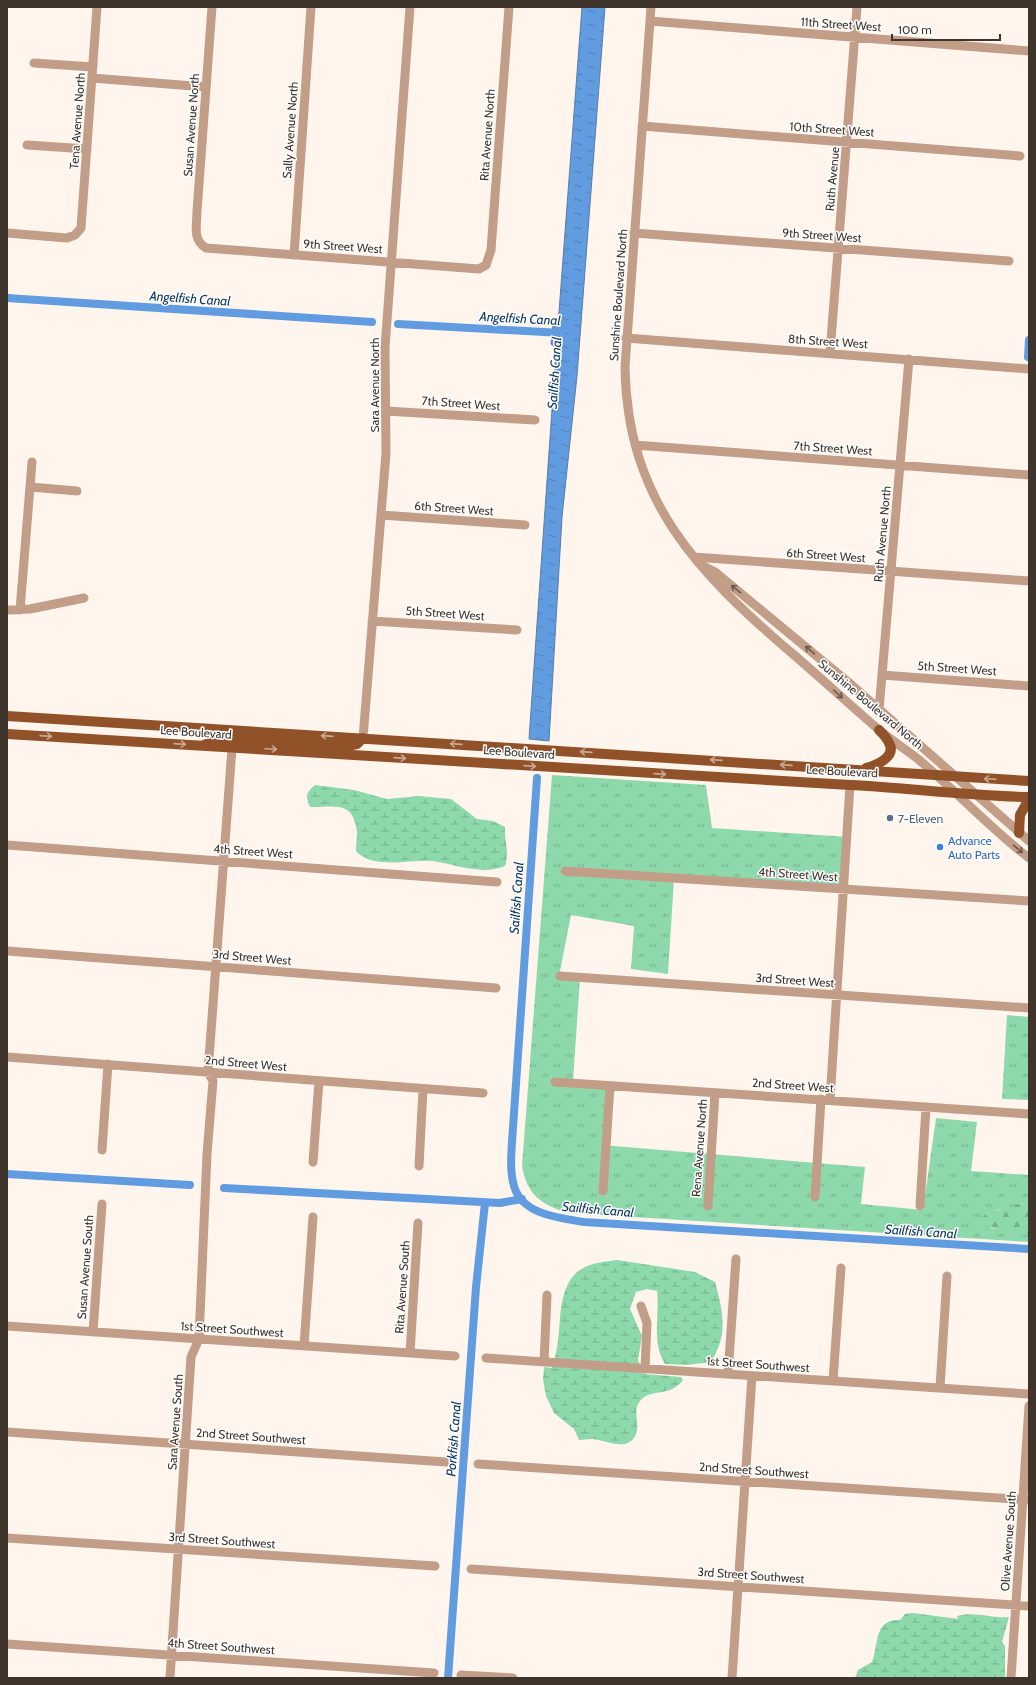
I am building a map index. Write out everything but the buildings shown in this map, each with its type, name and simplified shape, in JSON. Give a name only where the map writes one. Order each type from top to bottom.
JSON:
[{"type":"main road","name":"Lee Boulevard","points":[[7,716],[1029,781]]},
{"type":"main road","points":[[860,770],[875,765],[887,758],[890,744],[879,730]]},
{"type":"main road","name":"Lee Boulevard","points":[[7,734],[850,785],[928,790],[975,796],[1029,798]]},
{"type":"main road","points":[[202,746],[222,738],[344,745],[357,744],[363,738]]},
{"type":"main road","points":[[1019,833],[1020,815],[1029,798]]},
{"type":"street","name":"Tena Avenue North","points":[[7,233],[67,238],[75,235],[81,228],[97,7]]},
{"type":"street","name":"Susan Avenue North","points":[[198,244],[196,236],[197,211],[212,7]]},
{"type":"street","name":"Sally Avenue North","points":[[294,255],[311,7]]},
{"type":"street","name":"Sara Avenue North","points":[[363,738],[386,453],[384,368],[410,7]]},
{"type":"street","name":"Rita Avenue North","points":[[486,265],[491,250],[509,7]]},
{"type":"street","name":"Sunshine Boulevard North","points":[[651,7],[626,338],[626,395],[635,445],[641,465],[656,501],[675,533],[710,578],[733,601],[879,730],[937,776],[1029,858]]},
{"type":"street","name":"Ruth Avenue","points":[[830,353],[857,7]]},
{"type":"street","name":"11th Street West","points":[[650,21],[1029,51]]},
{"type":"street","points":[[34,63],[93,67]]},
{"type":"street","points":[[92,78],[206,87]]},
{"type":"street","name":"10th Street West","points":[[642,126],[1020,156]]},
{"type":"street","points":[[27,145],[87,149]]},
{"type":"street","name":"9th Street West","points":[[634,232],[1009,260]]},
{"type":"street","name":"9th Street West","points":[[198,244],[206,248],[294,255],[479,268],[486,265]]},
{"type":"street","name":"8th Street West","points":[[626,338],[1029,369]]},
{"type":"street","name":"Ruth Avenue North","points":[[879,710],[909,359]]},
{"type":"street","name":"7th Street West","points":[[386,411],[535,420]]},
{"type":"street","name":"7th Street West","points":[[635,445],[1029,475]]},
{"type":"street","points":[[20,610],[32,462]]},
{"type":"street","points":[[30,487],[78,491]]},
{"type":"street","name":"6th Street West","points":[[381,515],[525,525]]},
{"type":"street","name":"6th Street West","points":[[694,557],[1029,581]]},
{"type":"street","name":"Sunshine Boulevard North","points":[[701,565],[714,572],[788,632],[879,710],[975,796],[1029,841]]},
{"type":"street","points":[[7,610],[20,610],[84,598]]},
{"type":"street","points":[[733,601],[744,605],[780,633],[788,632],[788,650]]},
{"type":"street","name":"5th Street West","points":[[372,621],[517,630]]},
{"type":"street","name":"5th Street West","points":[[882,675],[1029,686]]},
{"type":"street","points":[[208,1072],[232,748]]},
{"type":"street","points":[[815,1196],[837,995],[850,785]]},
{"type":"street","name":"4th Street West","points":[[7,845],[497,882]]},
{"type":"street","name":"4th Street West","points":[[566,871],[1029,901]]},
{"type":"street","name":"3rd Street West","points":[[7,951],[496,988]]},
{"type":"street","name":"3rd Street West","points":[[560,976],[1029,1008]]},
{"type":"street","name":"2nd Street West","points":[[7,1057],[484,1093]]},
{"type":"street","points":[[102,1150],[108,1064]]},
{"type":"street","name":"Sara Avenue South","points":[[170,1678],[191,1357],[199,1339],[206,1169],[213,1081],[208,1072]]},
{"type":"street","points":[[313,1162],[319,1081]]},
{"type":"street","name":"2nd Street West","points":[[555,1082],[1029,1114]]},
{"type":"street","points":[[603,1191],[610,1086]]},
{"type":"street","points":[[419,1166],[423,1088]]},
{"type":"street","name":"Rena Avenue North","points":[[708,1206],[715,1093]]},
{"type":"street","points":[[920,1206],[926,1107]]},
{"type":"street","name":"Susan Avenue South","points":[[93,1332],[102,1204]]},
{"type":"street","points":[[304,1346],[312,1218]]},
{"type":"street","name":"Rita Avenue South","points":[[410,1353],[418,1223]]},
{"type":"street","points":[[728,1374],[736,1259]]},
{"type":"street","points":[[833,1381],[841,1268]]},
{"type":"street","points":[[940,1388],[947,1276]]},
{"type":"street","points":[[544,1362],[547,1295]]},
{"type":"street","points":[[641,1306],[647,1323],[645,1368]]},
{"type":"street","name":"1st Street Southwest","points":[[7,1326],[455,1356]]},
{"type":"street","name":"1st Street Southwest","points":[[486,1358],[1029,1394]]},
{"type":"street","points":[[732,1678],[752,1376]]},
{"type":"street","name":"Olive Avenue South","points":[[1011,1678],[1026,1500],[1029,1406]]},
{"type":"street","name":"2nd Street Southwest","points":[[7,1432],[446,1462]]},
{"type":"street","name":"2nd Street Southwest","points":[[478,1464],[1026,1500]]},
{"type":"street","name":"3rd Street Southwest","points":[[7,1538],[435,1566]]},
{"type":"street","name":"3rd Street Southwest","points":[[471,1569],[1029,1606]]},
{"type":"street","name":"4th Street Southwest","points":[[7,1644],[434,1673]]},
{"type":"street","points":[[461,1675],[513,1678]]},
{"type":"green space","points":[[552,775],[706,785],[712,828],[848,837],[844,888],[674,879],[668,974],[631,969],[634,926],[571,915],[559,976],[580,978],[573,1081],[615,1090],[602,1145],[865,1167],[861,1204],[923,1210],[936,1118],[977,1122],[971,1171],[1029,1175],[1029,1205],[1019,1203],[1012,1208],[996,1210],[991,1228],[1029,1234],[1029,1242],[570,1213],[551,1207],[537,1198],[528,1185],[522,1166]]},
{"type":"green space","points":[[315,785],[354,790],[387,799],[419,796],[451,799],[477,819],[493,821],[505,827],[507,855],[505,866],[496,869],[478,870],[432,861],[382,862],[363,857],[356,851],[357,832],[355,821],[347,810],[334,807],[310,807],[307,800],[307,795]]},
{"type":"green space","points":[[1007,1015],[1029,1017],[1029,1100],[1002,1099]]},
{"type":"green space","points":[[1019,1203],[1029,1205],[1029,1234],[1007,1232],[984,1225],[982,1217],[986,1214],[1014,1206]]},
{"type":"green space","points":[[617,1260],[695,1272],[715,1282],[723,1323],[720,1343],[710,1362],[687,1365],[665,1364],[658,1347],[657,1338],[657,1291],[647,1289],[636,1292],[630,1309],[642,1336],[638,1360],[644,1374],[681,1377],[683,1380],[673,1389],[646,1396],[638,1403],[636,1413],[636,1434],[633,1439],[624,1444],[613,1444],[596,1439],[579,1440],[574,1429],[554,1413],[546,1396],[543,1379],[544,1367],[552,1368],[558,1343],[562,1300],[570,1281],[576,1273],[585,1267]]},
{"type":"green space","points":[[913,1613],[958,1619],[957,1616],[971,1614],[1009,1617],[1002,1642],[1005,1646],[1005,1678],[855,1678],[858,1670],[872,1662],[878,1634],[881,1628],[891,1621],[900,1620],[905,1614]]},
{"type":"water","points":[[582,7],[605,7],[577,376],[562,517],[549,741],[529,739],[556,352],[554,346],[551,344],[553,324],[558,319],[559,312]]},
{"type":"waterway","name":"Angelfish Canal","points":[[7,298],[372,322]]},
{"type":"waterway","name":"Angelfish Canal","points":[[398,324],[562,333]]},
{"type":"waterway","points":[[1028,357],[1029,340]]},
{"type":"waterway","name":"Sailfish Canal","points":[[537,778],[511,1159],[514,1186],[518,1196],[525,1203],[533,1209],[543,1213],[564,1219],[584,1222],[1029,1249]]},
{"type":"waterway","points":[[7,1174],[190,1185]]},
{"type":"waterway","points":[[224,1188],[500,1203],[522,1199]]},
{"type":"waterway","name":"Porkfish Canal","points":[[448,1678],[476,1287],[485,1203]]},
{"type":"place","name":"7-Eleven","points":[[890,818]]},
{"type":"place","name":"Advance Auto Parts","points":[[940,847]]}]
